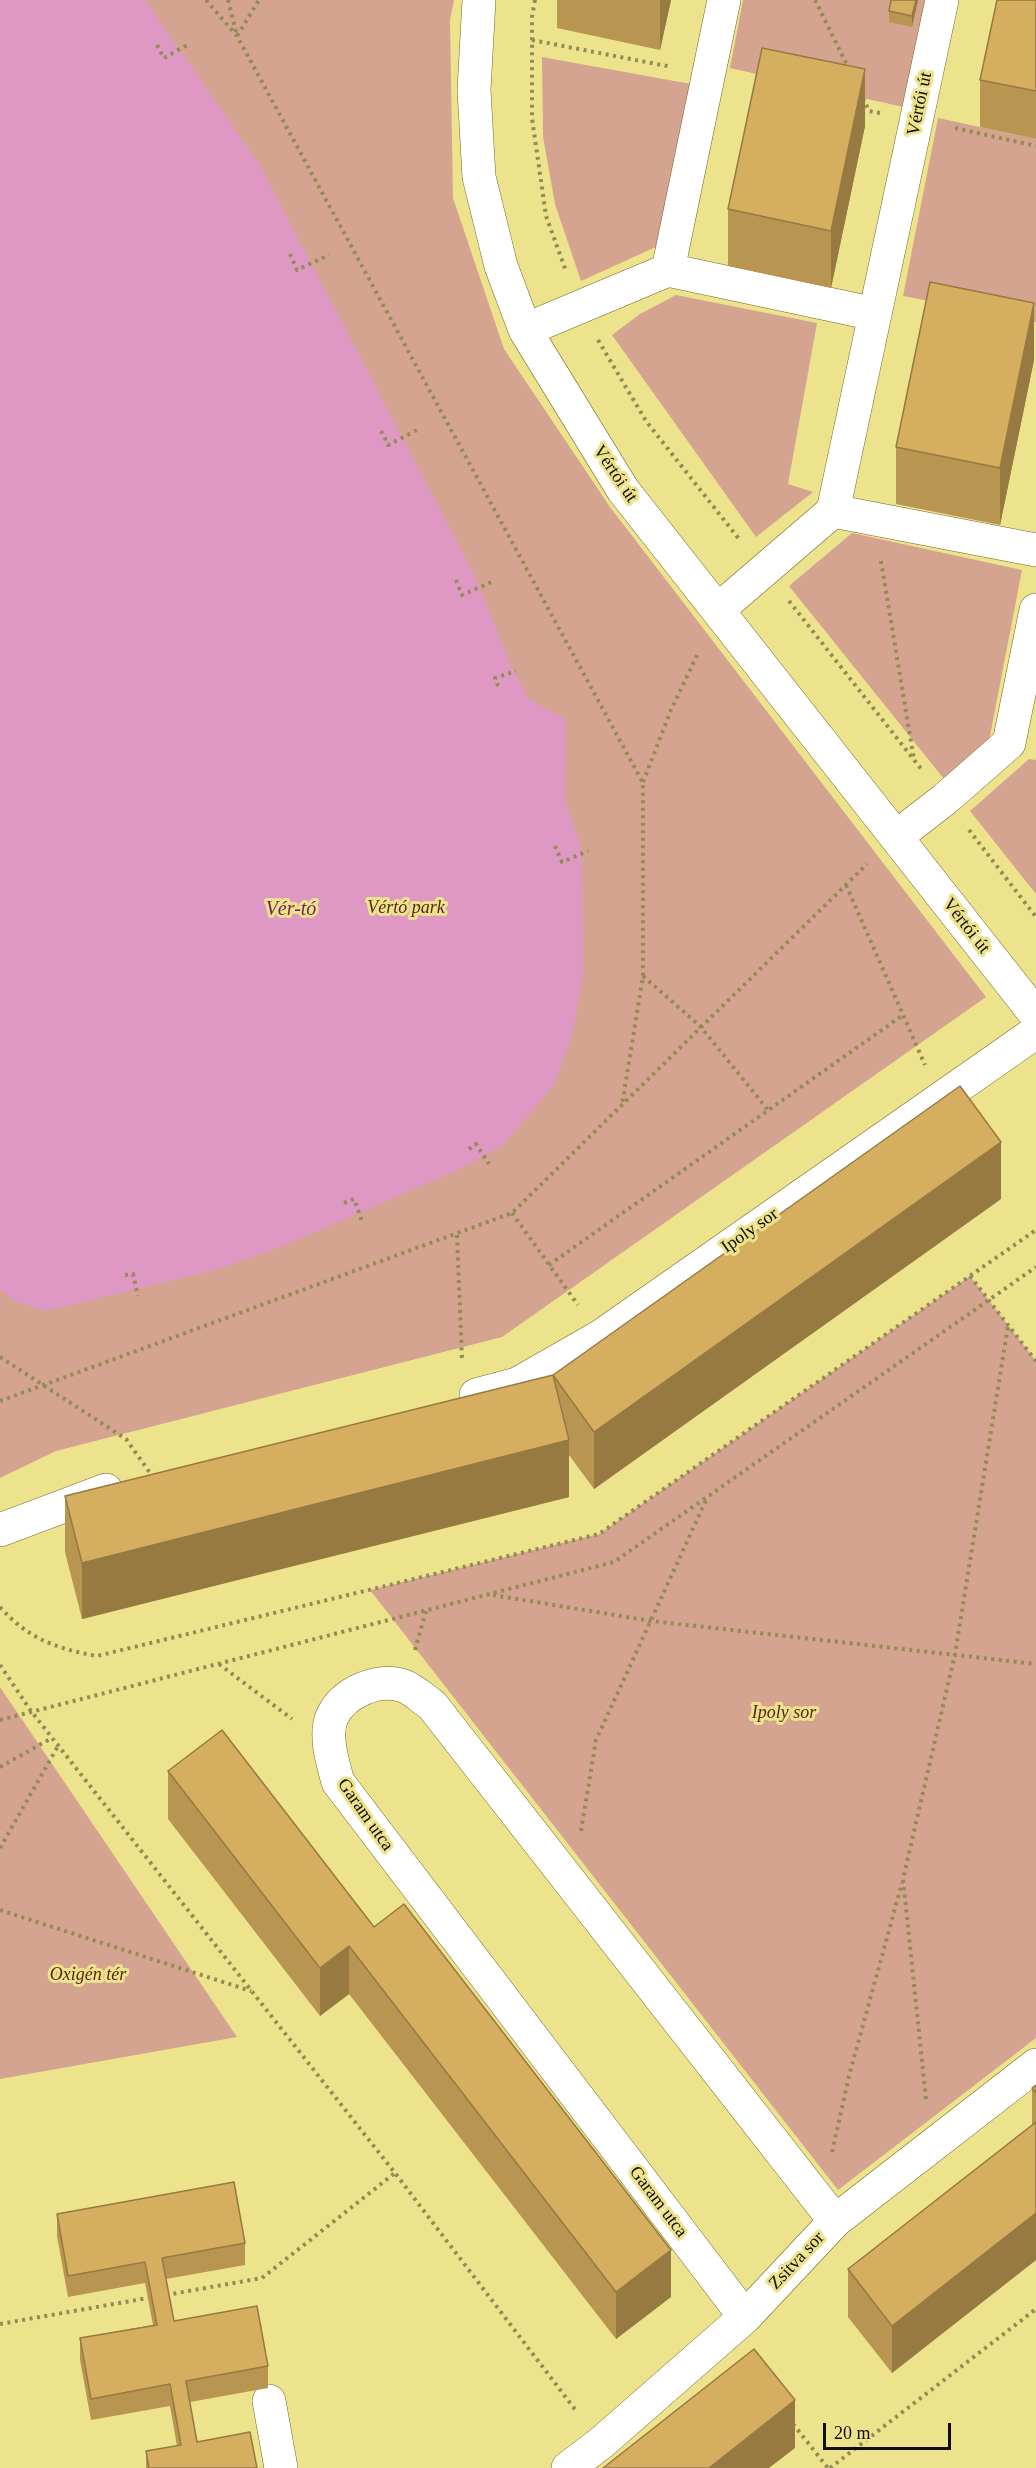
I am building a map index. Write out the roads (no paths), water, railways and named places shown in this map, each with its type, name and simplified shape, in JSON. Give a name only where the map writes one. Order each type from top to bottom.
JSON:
[{"type":"street","name":"Vértói út","points":[[479,0],[474,90],[479,177],[501,266],[525,330],[623,490],[1036,1016]]},
{"type":"street","points":[[668,270],[724,0]]},
{"type":"street","name":"Vértói út","points":[[833,511],[942,0]]},
{"type":"street","points":[[525,330],[668,270],[875,314]]},
{"type":"street","points":[[718,609],[833,511],[1036,550]]},
{"type":"street","points":[[896,837],[945,799],[1009,743],[1036,610]]},
{"type":"street","name":"Ipoly sor","points":[[457,1400],[517,1384],[601,1335],[1036,1032]]},
{"type":"street","points":[[0,1530],[110,1489],[153,1478]]},
{"type":"street","name":"Garam utca","points":[[745,2317],[338,1782],[329,1746],[332,1718],[349,1696],[376,1684],[404,1686],[432,1705],[828,2212]]},
{"type":"street","name":"Zsitva sor","points":[[568,2468],[601,2443],[745,2317],[828,2212],[932,2146],[1036,2066]]},
{"type":"street","points":[[269,2401],[281,2468]]},
{"type":"water","name":"Vér-tó","points":[[0,0],[145,0],[259,164],[475,576],[510,664],[529,699],[566,719],[565,801],[582,850],[583,970],[573,1033],[554,1085],[502,1146],[453,1172],[283,1246],[219,1269],[46,1311],[15,1301],[0,1290]]},
{"type":"park label","name":"Vértó park","points":[[406,908]]},
{"type":"park label","name":"Oxigén tér","points":[[88,1975]]}]
